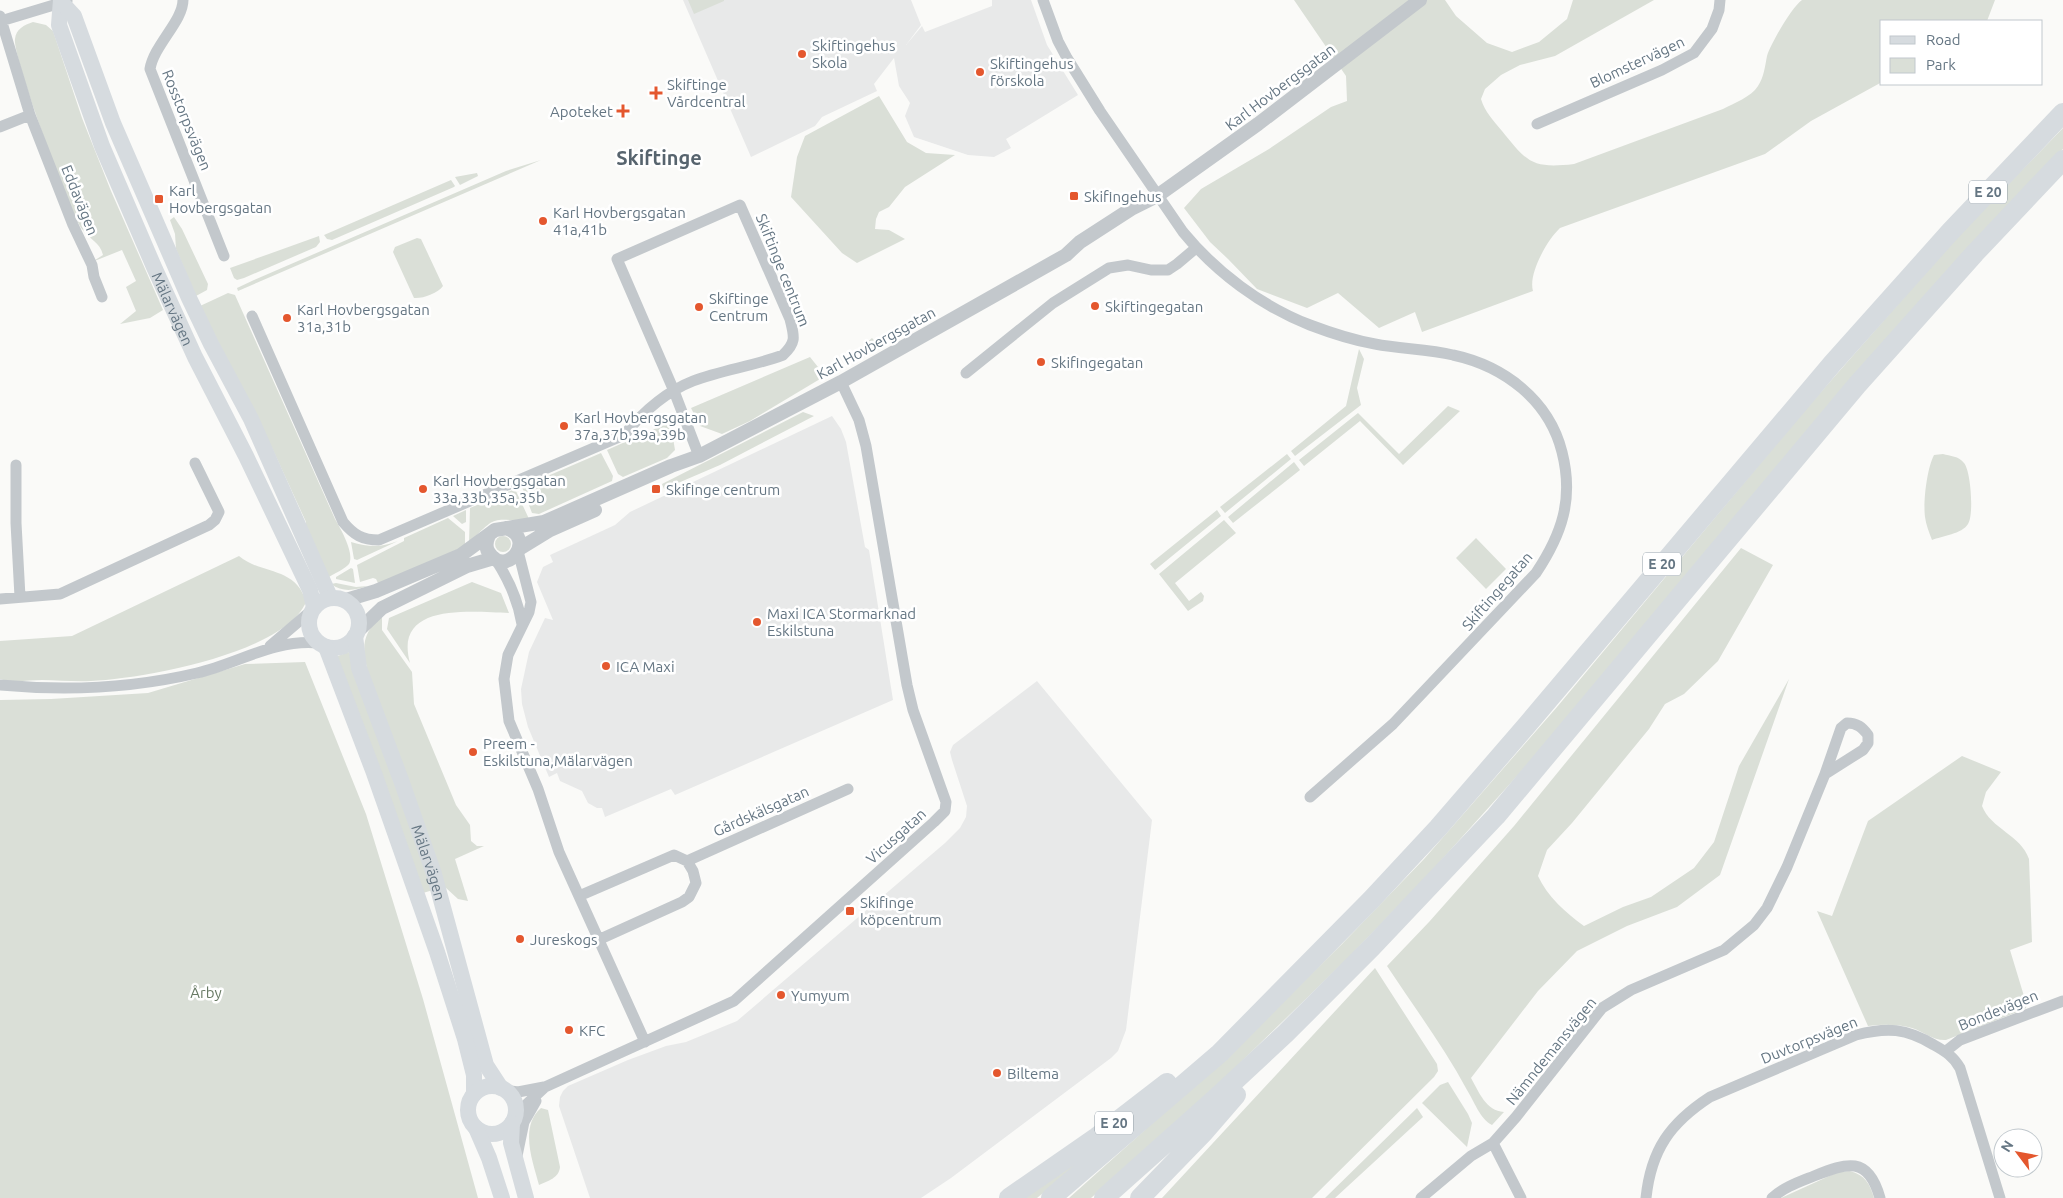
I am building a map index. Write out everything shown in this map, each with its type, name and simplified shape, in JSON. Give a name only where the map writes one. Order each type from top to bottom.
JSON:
[{"type":"highway","name":"E 20","points":[[1052,1198],[1220,1053],[1336,936],[1438,828],[1832,364],[1944,239],[2063,113]]},
{"type":"highway","name":"E 20","points":[[1104,1198],[1208,1106],[1285,1034],[1372,947],[1496,816],[1851,392],[1969,260],[2063,160]]},
{"type":"highway","name":"E 20","points":[[1140,1198],[1204,1132],[1261,1066],[1285,1034]]},
{"type":"highway","name":"E 20","points":[[1009,1198],[1096,1137],[1192,1063],[1220,1053]]},
{"type":"main road","name":"Mälarvägen","points":[[64,1],[74,16],[113,123],[189,298],[251,419],[338,599]]},
{"type":"main road","name":"Mälarvägen","points":[[64,1],[59,25],[102,146],[195,356],[251,465],[310,590],[312,609]]},
{"type":"main road","points":[[338,599],[356,611],[359,621],[356,633],[349,643],[341,647],[322,645],[312,636],[308,626],[312,609],[319,602],[338,599]]},
{"type":"main road","name":"Mälarvägen","points":[[356,633],[359,668],[434,874],[486,1065],[503,1089]]},
{"type":"main road","name":"Mälarvägen","points":[[322,645],[374,773],[437,952],[471,1062],[474,1075],[474,1094]]},
{"type":"main road","points":[[502,1198],[476,1128],[468,1114],[470,1101],[474,1094],[484,1088],[503,1089],[513,1099],[514,1119],[511,1143],[526,1198]]},
{"type":"main road","points":[[476,1128],[487,1134],[495,1134],[503,1132],[514,1119]]},
{"type":"street","name":"Rosstorpsvägen","points":[[183,0],[180,12],[151,60],[150,69],[224,256]]},
{"type":"street","points":[[1043,0],[1058,41],[1067,58],[1157,196]]},
{"type":"street","name":"Karl Hovbergsgatan","points":[[506,528],[544,522],[671,466],[699,456],[841,382],[1066,255],[1086,250],[1136,217],[1157,196],[1258,124],[1420,0]]},
{"type":"street","name":"Blomstervägen","points":[[1537,124],[1662,70],[1694,53],[1712,29],[1719,10],[1720,0]]},
{"type":"street","name":"Eddavägen","points":[[64,1],[1,18],[30,115],[73,225],[92,265],[94,277],[102,296]]},
{"type":"street","points":[[0,127],[30,115]]},
{"type":"street","name":"Skiftingegatan","points":[[1157,196],[1196,248],[1248,292],[1307,324],[1335,334],[1374,344],[1453,355],[1486,365],[1503,374],[1532,396],[1543,411],[1558,438],[1567,472],[1568,499],[1560,527],[1549,553],[1536,573],[1393,724],[1310,797]]},
{"type":"street","name":"Skiftinge centrum","points":[[740,205],[790,319],[795,338],[790,349],[783,356],[694,381],[674,391],[617,259],[740,205]]},
{"type":"street","points":[[966,373],[1054,303],[1109,268],[1128,265],[1151,270],[1168,270],[1196,248]]},
{"type":"street","points":[[252,316],[343,522],[357,536],[368,540],[379,540],[400,532],[624,435],[648,408],[674,391],[699,456]]},
{"type":"street","name":"Vicusgatan","points":[[503,1089],[518,1092],[545,1087],[712,1013],[734,1001],[934,822],[946,808],[946,802],[913,710],[907,685],[866,446],[859,420],[841,382]]},
{"type":"street","name":"Karl Hovbergsgatan","points":[[518,550],[550,530],[676,474],[699,456]]},
{"type":"street","points":[[0,599],[60,594],[209,525],[215,520],[219,512],[196,463]]},
{"type":"street","points":[[16,465],[16,523],[20,597]]},
{"type":"street","points":[[338,599],[376,591],[461,555],[495,530],[506,528],[513,531],[518,537],[518,550],[531,602],[529,612],[508,655],[504,679],[509,721],[538,789],[578,896],[645,1042]]},
{"type":"street","points":[[489,535],[487,550],[506,575],[515,597],[522,624]]},
{"type":"street","points":[[356,633],[382,608],[467,566],[495,559],[504,561],[510,559],[518,550]]},
{"type":"street","points":[[270,646],[312,609]]},
{"type":"street","points":[[0,685],[87,687],[140,683],[198,672],[270,646],[306,642],[322,645]]},
{"type":"street","name":"Nämndemansvägen","points":[[1421,1198],[1471,1156],[1493,1143],[1516,1117],[1602,1008],[1631,990],[1724,950],[1754,925],[1775,894],[1825,774],[1841,728],[1847,723],[1854,723],[1863,728],[1868,735],[1868,743],[1863,750],[1825,774]]},
{"type":"street","name":"Gårdskälsgatan","points":[[578,896],[674,855],[687,861],[848,789]]},
{"type":"street","points":[[598,940],[682,902],[689,897],[696,883],[693,871],[687,861]]},
{"type":"street","name":"Bondevägen","points":[[1946,1051],[1960,1040],[2063,1000]]},
{"type":"street","name":"Duvtorpsvägen","points":[[1646,1198],[1653,1161],[1661,1143],[1674,1125],[1692,1108],[1710,1097],[1856,1035],[1875,1030],[1893,1029],[1909,1032],[1946,1051],[1956,1060],[2000,1198]]},
{"type":"street","points":[[516,1162],[524,1122],[545,1087]]},
{"type":"street","name":"Vicusgatan","points":[[514,1119],[545,1087]]},
{"type":"street","points":[[1493,1143],[1521,1198]]},
{"type":"street","points":[[1772,1198],[1780,1191],[1795,1184],[1844,1165],[1854,1165],[1864,1169],[1872,1177],[1880,1198]]},
{"type":"shaded area","points":[[683,0],[911,0],[921,25],[906,45],[922,26],[925,32],[992,6],[992,0],[1031,0],[1047,45],[1078,95],[1006,139],[1011,148],[994,157],[968,155],[914,137],[905,116],[910,103],[899,86],[894,58],[874,84],[877,91],[822,117],[815,126],[751,157]]},
{"type":"shaded area","points":[[832,416],[841,429],[846,442],[865,547],[869,550],[893,700],[675,795],[671,789],[605,817],[602,808],[597,808],[588,803],[582,791],[560,781],[557,773],[549,777],[528,727],[522,704],[521,689],[529,652],[545,618],[553,620],[537,582],[543,567],[553,562],[550,555],[615,525],[630,512]]},
{"type":"shaded area","points":[[1037,681],[1152,820],[1126,1030],[1118,1051],[951,1178],[921,1198],[590,1198],[559,1106],[563,1091],[568,1086],[628,1060],[666,1046],[686,1042],[737,1021],[945,843],[960,828],[966,817],[967,806],[950,752],[953,745]]},
{"type":"green space","points":[[688,0],[724,0],[724,1],[694,14]]},
{"type":"green space","points":[[1294,0],[1445,0],[1456,16],[1487,43],[1512,52],[1539,42],[1567,19],[1573,0],[1654,0],[1555,56],[1520,65],[1501,75],[1485,89],[1481,99],[1485,108],[1511,142],[1525,156],[1539,164],[1574,164],[1723,109],[1747,97],[1760,83],[1767,56],[1782,26],[1802,0],[1995,0],[1987,20],[1880,20],[1880,83],[1811,121],[1765,154],[1560,228],[1544,249],[1536,267],[1532,284],[1533,291],[1422,332],[1415,312],[1379,328],[1338,293],[1307,308],[1257,289],[1210,242],[1184,208],[1201,189],[1269,149],[1331,107],[1347,101],[1346,76]]},
{"type":"green space","points":[[33,22],[46,25],[53,31],[82,118],[111,191],[163,310],[150,318],[120,324],[136,311],[126,287],[136,281],[122,250],[92,262],[103,255],[102,251],[82,229],[66,195],[32,102],[17,51],[15,39],[17,33],[24,26]]},
{"type":"green space","points":[[879,96],[907,142],[926,153],[955,155],[905,187],[889,207],[879,212],[875,229],[889,230],[905,239],[857,263],[842,253],[791,197],[797,157],[805,136]]},
{"type":"green space","points":[[2063,128],[2063,149],[1962,256],[1534,757],[1427,876],[1349,957],[1207,1095],[1091,1198],[1069,1198],[1223,1060],[1342,944],[1424,859],[1557,707],[1799,417],[1958,236]]},
{"type":"green space","points":[[541,160],[238,291],[237,288],[254,280],[506,171]]},
{"type":"green space","points":[[477,173],[478,176],[460,185],[455,177]]},
{"type":"green space","points":[[451,180],[454,187],[332,240],[327,239],[324,235]]},
{"type":"green space","points":[[174,217],[182,229],[208,284],[207,290],[196,296],[176,249],[175,234],[170,220]]},
{"type":"green space","points":[[319,236],[320,242],[316,247],[244,278],[237,280],[234,278],[230,268]]},
{"type":"green space","points":[[417,238],[421,239],[443,286],[430,295],[421,298],[414,298],[393,252],[395,247]]},
{"type":"green space","points":[[228,293],[235,295],[349,547],[349,564],[329,577],[305,530],[306,522],[273,450],[200,306]]},
{"type":"green space","points":[[872,338],[879,349],[855,361],[852,356]]},
{"type":"green space","points":[[1359,349],[1364,359],[1357,388],[1361,405],[1295,456],[1291,451],[1346,406]]},
{"type":"green space","points":[[810,357],[822,372],[820,379],[750,421],[722,434],[700,426],[691,408]]},
{"type":"green space","points":[[1448,406],[1460,411],[1403,465],[1360,421],[1304,466],[1299,460],[1358,413],[1399,454]]},
{"type":"green space","points":[[803,412],[814,416],[720,465],[664,489],[662,484]]},
{"type":"green space","points":[[668,423],[672,432],[675,450],[667,458],[623,477],[618,474],[607,450]]},
{"type":"green space","points":[[601,453],[613,476],[612,481],[539,514],[532,513],[522,487]]},
{"type":"green space","points":[[1287,454],[1291,459],[1225,513],[1220,507]]},
{"type":"green space","points":[[1943,454],[1960,459],[1964,463],[1970,483],[1971,512],[1968,524],[1961,530],[1932,540],[1925,517],[1926,485],[1934,455]]},
{"type":"green space","points":[[1294,462],[1300,470],[1233,523],[1228,517]]},
{"type":"green space","points":[[515,489],[530,521],[495,521],[485,527],[469,543],[470,508]]},
{"type":"green space","points":[[466,510],[466,522],[462,524],[453,516]]},
{"type":"green space","points":[[1217,510],[1221,516],[1155,570],[1150,564]]},
{"type":"green space","points":[[448,518],[465,532],[465,546],[379,585],[376,579],[373,578],[360,582],[357,565],[404,541],[404,538]]},
{"type":"green space","points":[[1224,520],[1236,533],[1175,583],[1189,601],[1201,592],[1204,596],[1203,601],[1188,611],[1159,574]]},
{"type":"green space","points":[[500,536],[506,536],[511,541],[509,550],[500,552],[495,547],[495,541]]},
{"type":"green space","points":[[1476,538],[1506,569],[1486,589],[1456,558]]},
{"type":"green space","points":[[398,541],[357,560],[354,559],[351,542],[374,546]]},
{"type":"green space","points":[[1741,548],[1773,565],[1718,661],[1684,694],[1665,704],[1649,729],[1572,823],[1547,850],[1538,876],[1546,890],[1558,904],[1584,926],[1623,907],[1651,897],[1694,868],[1714,842],[1739,766],[1789,679],[1720,875],[1677,907],[1627,926],[1577,951],[1538,991],[1471,1078],[1480,1095],[1488,1104],[1498,1111],[1504,1112],[1492,1125],[1481,1114],[1449,1058],[1387,966],[1429,922],[1514,826]]},
{"type":"green space","points":[[239,556],[248,562],[294,582],[301,590],[306,602],[293,620],[271,636],[210,660],[143,675],[85,681],[15,681],[0,679],[0,641],[72,636]]},
{"type":"green space","points":[[351,568],[353,569],[355,583],[336,579],[336,577]]},
{"type":"green space","points":[[472,582],[501,593],[509,613],[456,612],[424,620],[413,629],[408,643],[410,663],[387,629],[389,618]]},
{"type":"green space","points":[[336,583],[356,587],[368,586],[345,590],[331,584]]},
{"type":"green space","points":[[382,614],[382,630],[412,672],[414,704],[456,805],[470,825],[471,841],[477,846],[484,846],[455,859],[468,901],[458,899],[445,887],[369,677],[364,650],[366,636]]},
{"type":"green space","points":[[349,652],[433,890],[423,893],[335,657]]},
{"type":"green space","name":"Årby","points":[[305,662],[366,814],[423,999],[478,1198],[0,1198],[0,700],[148,693],[245,664]]},
{"type":"green space","points":[[1962,756],[2001,772],[1986,792],[1982,806],[1992,821],[2020,844],[2029,859],[2032,942],[2010,950],[2027,1006],[2025,1009],[1946,1040],[1933,1038],[1907,1027],[1890,1025],[1868,1026],[1817,911],[1832,916],[1868,821]]},
{"type":"green space","points":[[1375,968],[1437,1064],[1438,1071],[1434,1077],[1312,1198],[1162,1198]]},
{"type":"green space","points":[[1448,1082],[1472,1123],[1467,1147],[1422,1103],[1440,1085]]},
{"type":"green space","points":[[541,1108],[548,1110],[560,1167],[558,1174],[539,1185],[531,1156],[529,1135],[534,1116]]},
{"type":"green space","points":[[1417,1108],[1423,1117],[1335,1198],[1325,1198]]},
{"type":"green space","points":[[1095,1148],[1037,1198],[1025,1198]]},
{"type":"green space","points":[[1850,1171],[1860,1175],[1866,1181],[1871,1188],[1874,1198],[1781,1198],[1838,1172]]},
{"type":"place","name":"Skiftingehus Skola","points":[[802,54]]},
{"type":"place","name":"Skiftingehus förskola","points":[[980,72]]},
{"type":"place","name":"Skiftinge Vårdcentral","points":[[656,93]]},
{"type":"place","name":"Apoteket","points":[[623,111]]},
{"type":"place","name":"Skifingehus","points":[[1074,196]]},
{"type":"place","name":"Karl Hovbergsgatan","points":[[159,199]]},
{"type":"place","name":"Karl Hovbergsgatan 41a,41b","points":[[543,221]]},
{"type":"place","name":"Skiftingegatan","points":[[1095,306]]},
{"type":"place","name":"Skiftinge Centrum","points":[[699,307]]},
{"type":"place","name":"Karl Hovbergsgatan 31a,31b","points":[[287,318]]},
{"type":"place","name":"Skifingegatan","points":[[1041,362]]},
{"type":"place","name":"Karl Hovbergsgatan 37a,37b,39a,39b","points":[[564,426]]},
{"type":"place","name":"Karl Hovbergsgatan 33a,33b,35a,35b","points":[[423,489]]},
{"type":"place","name":"Skifinge centrum","points":[[656,489]]},
{"type":"place","name":"Maxi ICA Stormarknad Eskilstuna","points":[[757,622]]},
{"type":"place","name":"ICA Maxi","points":[[606,666]]},
{"type":"place","name":"Preem - Eskilstuna,Mälarvägen","points":[[473,752]]},
{"type":"place","name":"Skifinge köpcentrum","points":[[850,911]]},
{"type":"place","name":"Jureskogs","points":[[520,939]]},
{"type":"place","name":"Yumyum","points":[[781,995]]},
{"type":"place","name":"KFC","points":[[569,1030]]},
{"type":"place","name":"Biltema","points":[[997,1073]]},
{"type":"district","name":"Skiftinge","points":[[659,157]]}]
